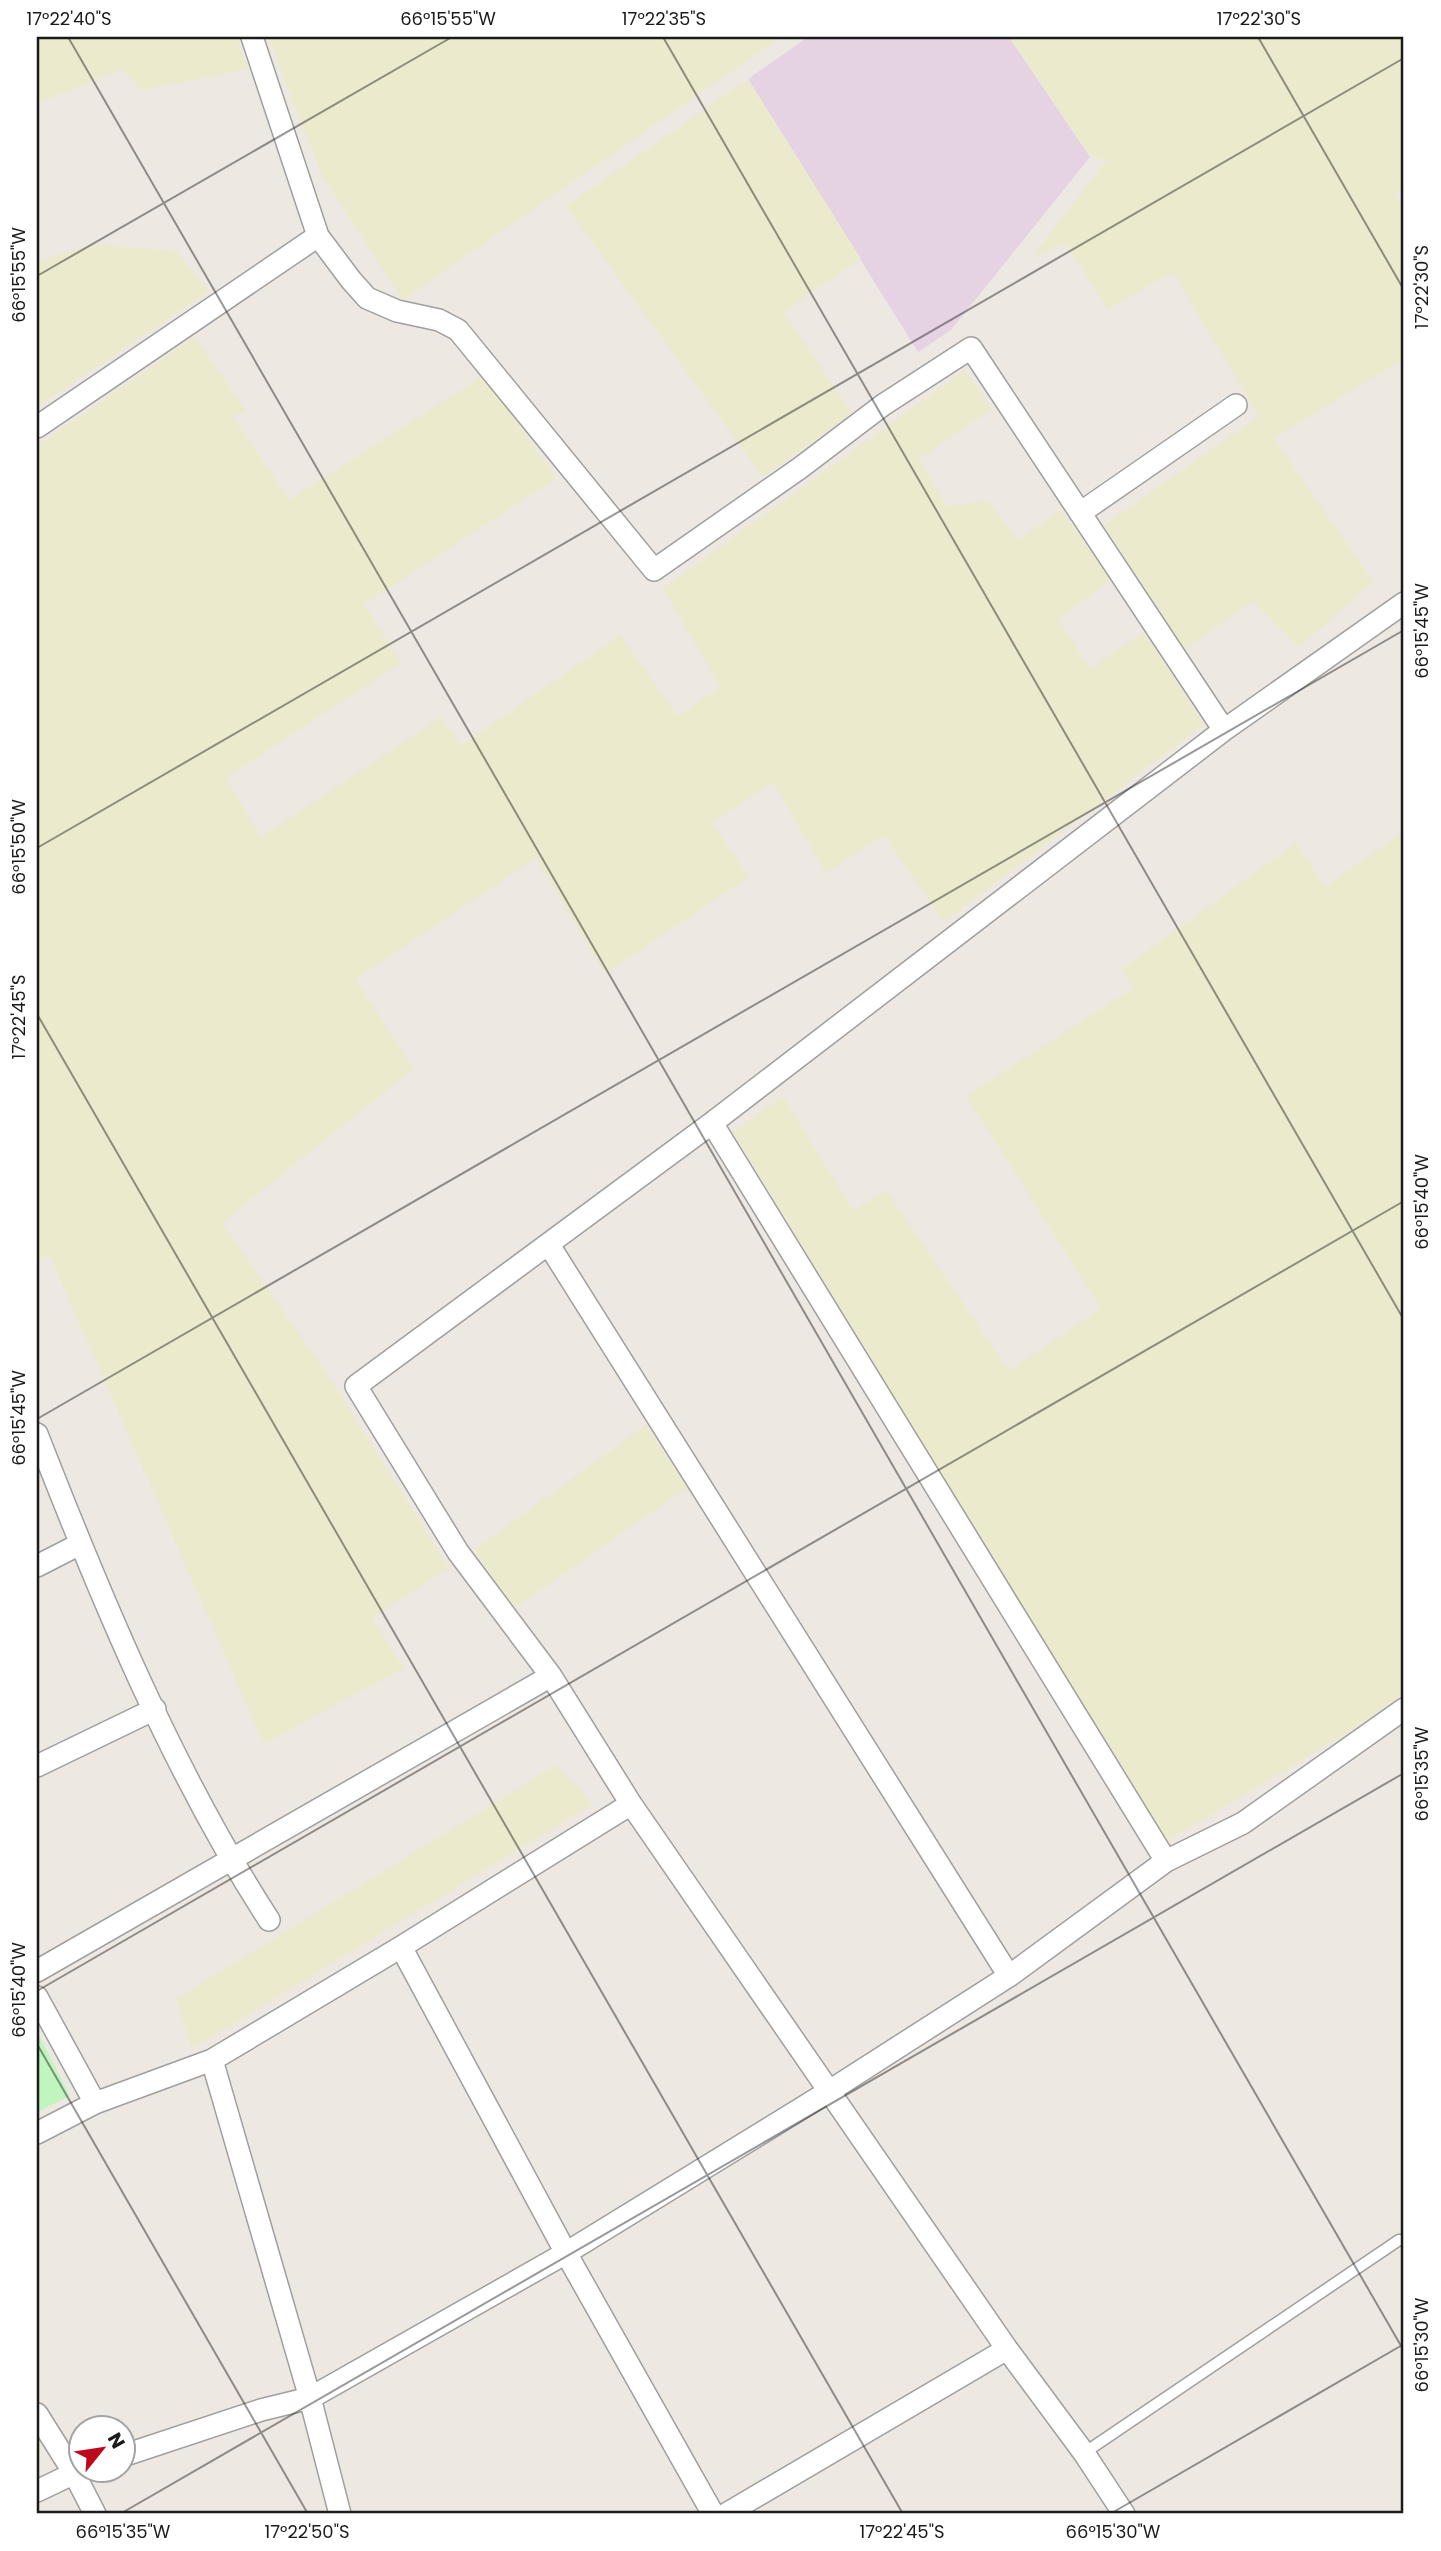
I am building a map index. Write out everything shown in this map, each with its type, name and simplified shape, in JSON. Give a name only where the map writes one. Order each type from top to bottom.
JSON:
[{"type":"street","points":[[252,37],[318,236],[351,280],[367,298],[397,311],[439,320],[458,330],[654,570],[800,468],[883,405],[971,348],[1224,730]]},
{"type":"street","points":[[37,427],[318,236]]},
{"type":"street","points":[[1080,513],[1236,405]]},
{"type":"street","points":[[1124,2514],[1084,2453],[1007,2349],[828,2092],[631,1804],[551,1676],[458,1552],[356,1386],[712,1123],[1224,730],[1404,603]]},
{"type":"street","points":[[712,1123],[1166,1861]]},
{"type":"street","points":[[549,1245],[1009,1976]]},
{"type":"street","points":[[37,1434],[80,1544],[155,1709],[230,1860],[269,1920]]},
{"type":"street","points":[[37,1566],[80,1544]]},
{"type":"street","points":[[37,1971],[551,1676]]},
{"type":"street","points":[[37,1766],[155,1709]]},
{"type":"street","points":[[136,2451],[261,2410],[310,2398],[566,2253],[828,2092],[1009,1976],[1166,1861],[1243,1823],[1404,1709]]},
{"type":"street","points":[[37,2133],[95,2103],[212,2060],[401,1947],[631,1804]]},
{"type":"street","points":[[401,1947],[566,2253],[713,2514]]},
{"type":"street","points":[[37,1997],[95,2103]]},
{"type":"street","points":[[212,2060],[310,2398],[340,2514]]},
{"type":"street","points":[[726,2514],[1007,2349]]},
{"type":"street","points":[[37,2414],[66,2455]]},
{"type":"street","points":[[37,2491],[66,2478]]},
{"type":"street","points":[[83,2484],[95,2514]]},
{"type":"lane","points":[[1084,2453],[1399,2240]]},
{"type":"shaded area","points":[[808,37],[1009,37],[1090,157],[951,330],[918,352],[748,79]]},
{"type":"green space","points":[[37,37],[237,37],[248,69],[142,90],[122,69],[37,104]]},
{"type":"green space","points":[[268,37],[781,37],[403,300],[322,175]]},
{"type":"green space","points":[[1009,37],[1404,37],[1404,187],[1394,194],[1404,207],[1404,359],[1274,438],[1373,582],[1299,647],[1253,601],[1185,649],[1104,525],[1259,416],[1173,272],[1108,309],[1066,244],[1032,257],[1107,160],[1091,157]]},
{"type":"green space","points":[[748,79],[861,259],[783,312],[852,413],[763,477],[566,206]]},
{"type":"green space","points":[[94,245],[176,251],[209,291],[37,407],[37,261]]},
{"type":"green space","points":[[195,337],[245,410],[233,417],[289,500],[483,376],[557,478],[364,604],[401,663],[226,778],[261,837],[441,717],[461,746],[620,635],[678,716],[720,687],[663,588],[965,370],[992,409],[919,459],[946,506],[988,501],[1019,540],[1061,510],[1111,580],[1058,619],[1090,669],[1144,632],[1204,724],[944,922],[884,835],[826,873],[773,782],[712,823],[749,877],[605,974],[536,858],[356,979],[413,1069],[222,1223],[332,1381],[449,1568],[372,1618],[404,1668],[264,1744],[49,1254],[37,1260],[37,446]]},
{"type":"green space","points":[[1404,831],[1404,1692],[1360,1725],[1166,1842],[733,1132],[783,1096],[853,1211],[886,1190],[1009,1371],[1101,1308],[966,1096],[1133,988],[1122,969],[1296,843],[1325,887]]},
{"type":"green space","points":[[646,1425],[687,1488],[515,1608],[474,1550]]},
{"type":"green space","points":[[556,1765],[593,1804],[192,2049],[176,1999]]},
{"type":"green space","points":[[37,2031],[70,2096],[37,2112]]}]
